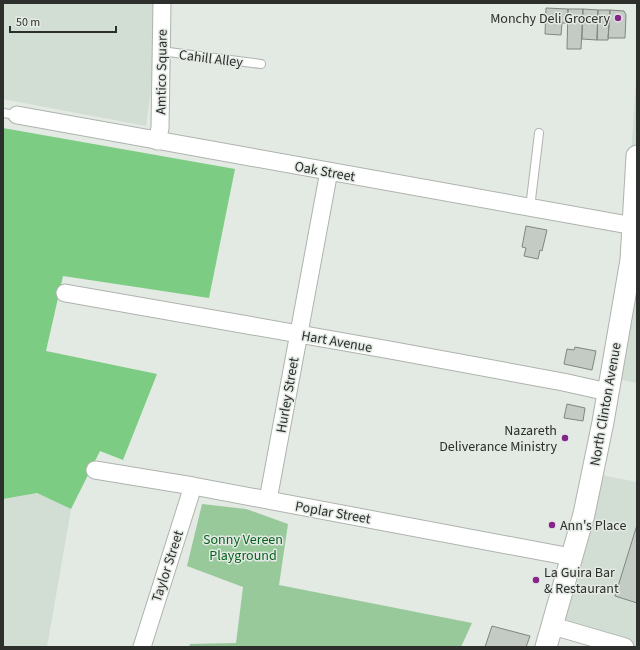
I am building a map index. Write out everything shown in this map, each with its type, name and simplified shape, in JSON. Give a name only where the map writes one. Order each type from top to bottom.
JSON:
[{"type":"street","name":"Amtico Square","points":[[157,141],[160,128],[162,3]]},
{"type":"street","name":"Oak Street","points":[[10,114],[634,226]]},
{"type":"street","name":"North Clinton Avenue","points":[[546,647],[584,514],[602,429],[631,260],[637,156]]},
{"type":"street","name":"Hurley Street","points":[[268,500],[328,171]]},
{"type":"street","name":"Hart Avenue","points":[[65,293],[563,382],[608,392]]},
{"type":"street","name":"Poplar Street","points":[[95,470],[193,486],[571,557]]},
{"type":"street","name":"Taylor Street","points":[[142,647],[193,486]]},
{"type":"street","points":[[553,626],[624,647]]},
{"type":"lane","name":"Cahill Alley","points":[[161,51],[262,64]]},
{"type":"lane","points":[[530,208],[539,133]]},
{"type":"shaded area","points":[[3,3],[163,3],[146,126],[3,99]]},
{"type":"shaded area","points":[[637,67],[637,383],[616,379]]},
{"type":"shaded area","points":[[596,474],[637,482],[637,647],[630,647],[555,626]]},
{"type":"shaded area","points":[[37,493],[71,509],[47,647],[3,647],[3,499]]},
{"type":"green space","points":[[3,128],[235,169],[209,298],[63,276],[46,351],[157,374],[123,460],[100,451],[71,509],[37,493],[3,499]]},
{"type":"green space","name":"Sonny Vereen Playground","points":[[202,504],[246,509],[288,524],[279,585],[472,623],[461,647],[189,647],[190,644],[236,643],[243,587],[187,566]]},
{"type":"building","points":[[546,8],[568,9],[568,23],[562,23],[561,35],[545,34]]},
{"type":"building","points":[[568,9],[583,9],[581,49],[567,49]]},
{"type":"building","points":[[583,9],[598,10],[597,40],[582,39]]},
{"type":"building","points":[[598,10],[610,10],[608,40],[597,40]]},
{"type":"building","points":[[610,10],[624,11],[626,15],[625,38],[608,38]]},
{"type":"building","points":[[526,226],[547,230],[542,251],[540,250],[538,259],[524,256],[526,248],[522,247]]},
{"type":"building","points":[[575,347],[596,351],[592,370],[564,364],[567,349],[574,350]]},
{"type":"building","points":[[567,404],[585,408],[583,421],[564,418]]},
{"type":"building","points":[[637,525],[637,603],[615,596]]},
{"type":"building","points":[[492,626],[530,636],[526,647],[485,647]]},
{"type":"place","name":"Monchy Deli Grocery","points":[[618,18]]},
{"type":"place","name":"Nazareth Deliverance Ministry","points":[[565,438]]},
{"type":"place","name":"Ann's Place","points":[[552,525]]},
{"type":"place","name":"La Guira Bar & Restaurant","points":[[536,580]]}]
